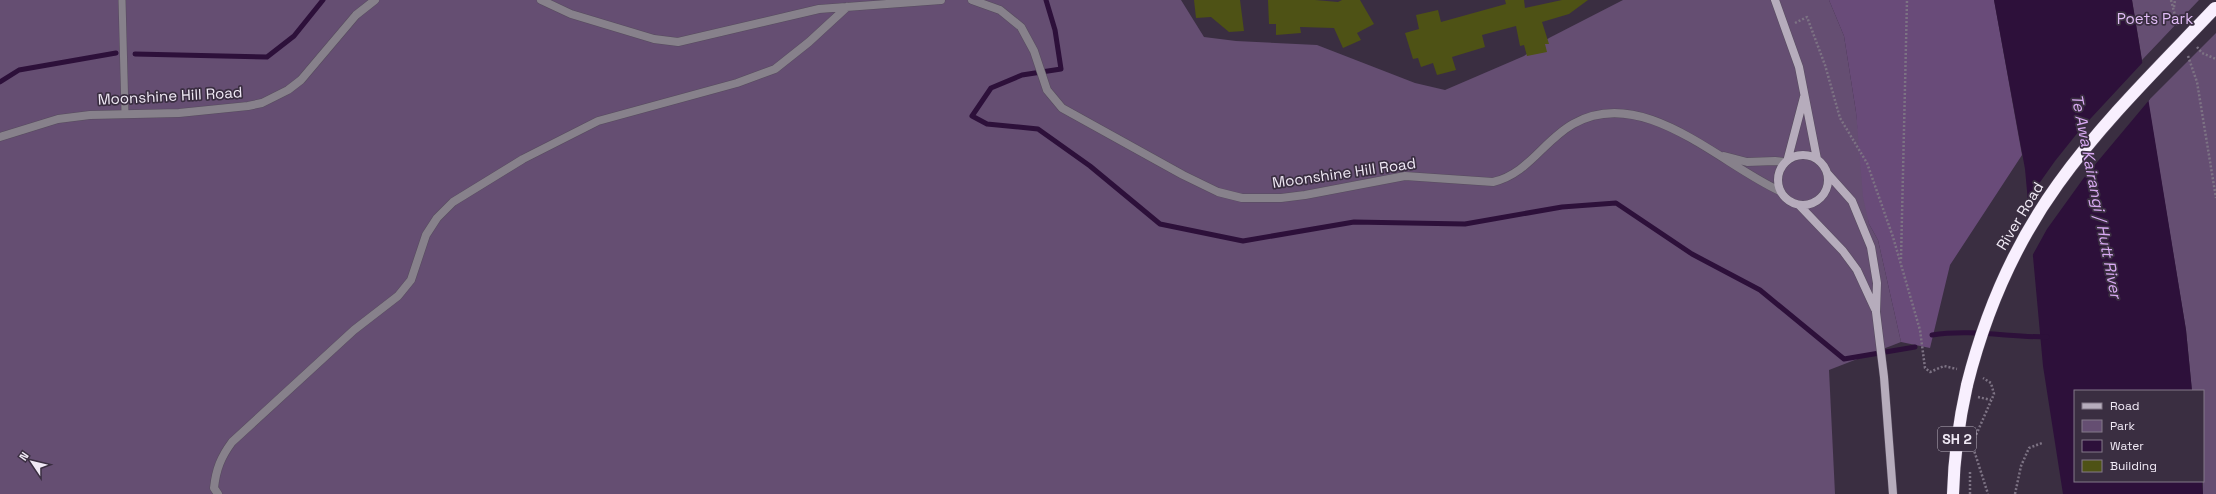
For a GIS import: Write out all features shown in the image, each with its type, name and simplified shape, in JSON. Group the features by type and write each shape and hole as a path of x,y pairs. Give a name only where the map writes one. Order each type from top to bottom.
{"highway":[{"name":"River Road","path":"1953,494 1954,458 1959,419 1975,353 1997,291 2024,237 2058,184 2103,128 2215,7"}],"street":[{"name":"Moonshine Hill Road","path":"0,137 58,119 125,113 178,113 248,106 276,98 301,80 356,15 375,0"},
{"path":"541,0 559,10 577,16 654,39 678,42 820,9 941,0"},
{"name":"Moonshine Hill Road","path":"972,0 1000,10 1015,21 1030,42 1044,85 1056,103 1070,114 1183,175 1218,192 1242,198 1305,195 1405,176 1482,182 1499,180 1515,174 1554,138 1574,123 1597,114 1612,112 1644,117 1721,155 1747,162 1786,160"},
{"path":"1775,0 1786,28 1798,67 1817,159 1827,173 1852,201 1866,230 1875,265 1877,283 1876,312 1884,377 1892,494"},
{"path":"218,494 214,488 216,471 222,456 232,442 354,330 398,296 410,280 426,235 436,218 453,202 523,159 598,121 737,83 775,69 809,42 847,7"},
{"path":"1804,96 1786,160 1777,176 1780,191 1792,203 1800,206 1843,251 1857,270 1876,312"},
{"name":"Moonshine Hill Road","path":"1721,155 1741,171 1780,191"},
{"path":"1786,160 1803,155 1817,159"},
{"path":"1800,206 1816,202 1822,196 1826,189 1827,173"}],"lane":[{"path":"122,0 125,113"}],"path":[{"path":"1901,262 1907,0"},
{"path":"2171,0 2173,12 2180,33"},
{"path":"2173,12 2175,0"},
{"path":"1786,28 1807,17 1825,65 1840,118 1867,163 1901,262 1920,330 1925,368 1930,372 1949,366 1964,371"},
{"path":"2187,54 2197,82 2216,198"},
{"path":"1968,446 1972,444 1994,394 1993,385 1988,380 1979,376"},
{"path":"1977,396 1991,400"},
{"path":"2015,494 2021,466 2029,448 2042,443"},
{"path":"1972,444 1988,494"}],"green space":[{"path":"0,0 1181,0 1204,37 1236,41 1317,45 1415,83 1445,90 1524,56 1549,38 1623,0 1829,0 1844,36 1856,112 1869,224 1878,240 1901,342 1829,370 1835,494 0,494"},
{"name":"Poets Park","path":"2132,0 2199,0 2142,60"},
{"path":"2216,33 2216,494 2203,494 2204,390 2192,390 2186,330 2148,101"}],"shaded area":[{"path":"1829,0 1994,0 2022,155 1950,265 1930,348 1901,342 1878,240 1869,224 1863,197 1856,112 1844,36"}],"water":[{"name":"Te Awa Kairangi / Hutt River","path":"1994,0 2132,0 2186,330 2192,390 2074,390 2074,482 2202,482 2203,494 2063,494 2043,366 2025,169"}],"pier":[{"path":"2144,61 2150,99 2083,179 2047,229 2031,258 2026,202 2055,161 2079,131"}],"building":[{"path":"1194,0 1240,0 1244,31 1229,32 1211,17 1196,18"},
{"path":"1268,0 1315,0 1338,2 1342,0 1360,0 1374,24 1357,33 1361,40 1343,48 1334,28 1300,27 1301,33 1276,35 1276,24 1269,24"},
{"path":"1505,0 1524,0 1525,8 1562,0 1588,0 1569,14 1542,22 1549,44 1545,44 1547,52 1527,56 1524,45 1520,46 1516,26 1482,35 1485,47 1452,57 1456,70 1437,75 1433,63 1421,67 1418,58 1413,59 1405,33 1419,29 1416,15 1438,10 1441,22 1506,4"}],"waterway":[{"path":"135,54 267,57 294,36 323,0"},
{"path":"1046,0 1055,30 1061,69 1022,75 991,88 972,116 987,124 1038,129 1090,166 1160,224 1243,241 1354,222 1465,224 1562,207 1616,203 1692,254 1760,290 1844,359 1915,347"},
{"path":"0,82 19,70 116,53"},
{"path":"1932,335 1946,333 1975,333 2047,337"}]}
